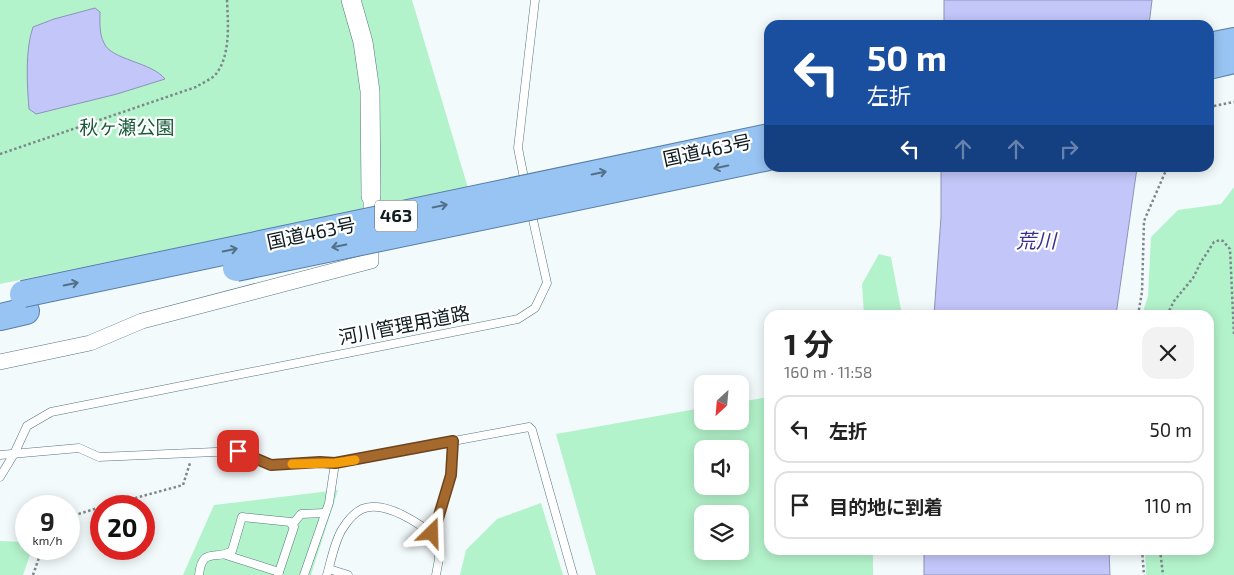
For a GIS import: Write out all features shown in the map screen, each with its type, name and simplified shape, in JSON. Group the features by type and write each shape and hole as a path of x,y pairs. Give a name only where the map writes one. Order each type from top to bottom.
{"highway":[{"path":"1214,45 1234,41"},
{"path":"1214,65 1234,60"},
{"name":"国道463号","path":"0,317 16,301 764,138"},
{"name":"国道463号","path":"16,301 764,158"}],"street":[{"path":"0,362 90,343 142,321 370,261 370,91 363,42 351,0"}],"lane":[{"name":"河川管理用道路","path":"0,477 14,454 27,426 51,412 518,319 536,308 547,283 518,148 535,0"},
{"path":"0,455 79,448 100,457 238,451 271,465 335,463 529,427 532,430 573,575"},
{"path":"432,533 451,475 453,441"},
{"path":"304,575 329,503 335,463"},
{"path":"348,575 328,572 342,529 353,515 364,508 382,507 410,518 438,539 439,559 436,575"},
{"path":"292,525 300,514 325,513"},
{"path":"199,575 201,563 206,557 215,554 226,555 279,573 294,527 291,522 242,517 232,551 226,555"}],"path":[{"path":"0,154 196,87 216,75 223,60 228,31 227,0"},
{"path":"1214,106 1234,102"},
{"path":"1139,310 1142,292 1144,221 1165,172"},
{"path":"1170,310 1174,300 1193,278 1209,248 1214,242 1223,241 1230,249 1234,335"},
{"path":"146,495 183,485 194,453"},
{"path":"1142,555 1144,575"},
{"path":"1161,555 1163,575"},
{"path":"33,575 38,560"}],"green space":[{"name":"秋ヶ瀬公園","path":"0,0 412,0 468,188 0,284"},
{"path":"1234,187 1234,575 1146,575 1145,555 1214,555 1214,310 1144,310 1148,296 1151,237 1178,210 1221,204"},
{"path":"879,254 891,257 901,310 864,310 862,284"},
{"path":"764,398 764,555 873,555 873,575 596,575 556,434 694,409 694,430 749,430 749,400"},
{"path":"338,490 311,575 183,575 214,505"},
{"path":"541,503 563,575 460,575 466,550 497,519"},
{"path":"0,541 15,542 15,560 28,560 23,575 0,575"}],"water":[{"path":"944,0 1152,0 1150,20 944,20"},
{"path":"95,8 100,12 101,36 108,49 159,73 165,79 117,94 36,114 29,109 27,78 30,36 33,27"},
{"name":"荒川","path":"941,172 1136,172 1117,310 934,310 941,217"},
{"path":"924,555 1109,555 1110,575 924,575"}],"slow traffic":[{"path":"292,464 335,463 355,460"}],"route":[{"path":"238,451 271,465 335,463 453,441 451,475 432,533"}]}
